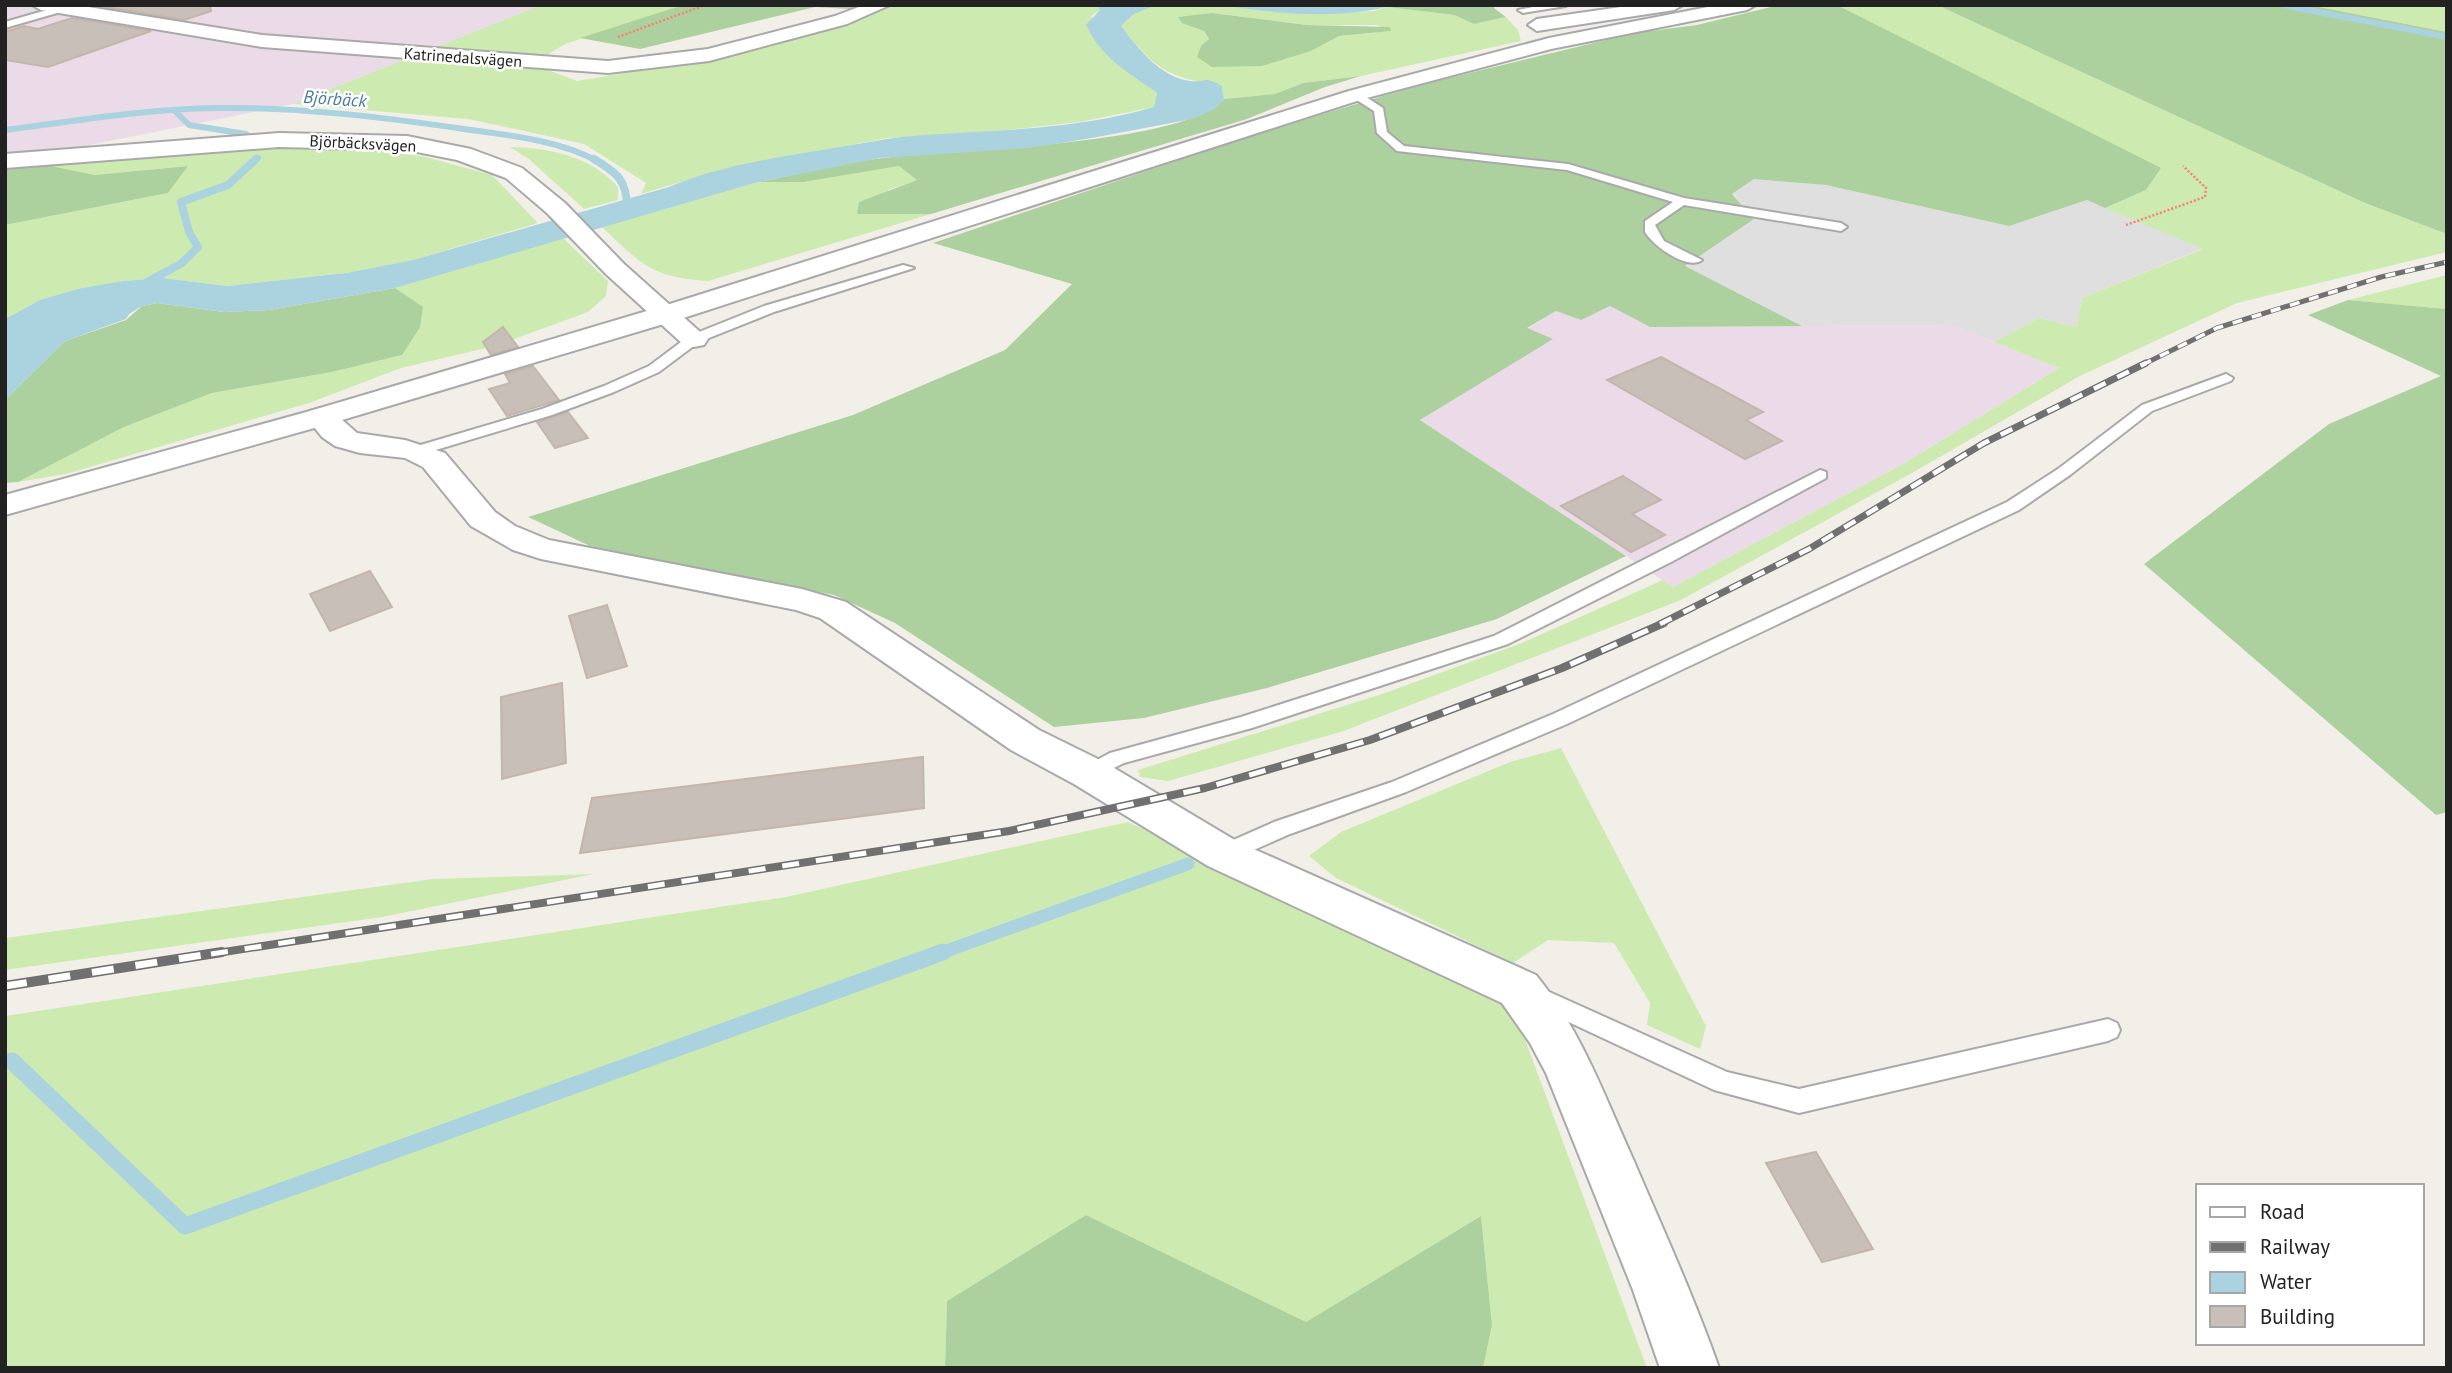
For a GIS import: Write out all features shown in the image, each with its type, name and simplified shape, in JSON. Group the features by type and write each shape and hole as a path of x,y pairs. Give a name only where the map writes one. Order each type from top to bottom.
{"street":[{"name":"Katrinedalsvägen","path":"41,5 262,41 577,65 638,66 709,55 816,27 881,5"},
{"path":"5,505 321,417 667,314 1543,35 1674,5"},
{"path":"1543,35 1747,5"},
{"path":"1519,8 1543,35"},
{"name":"Björbäcksvägen","path":"5,161 279,140 407,143 463,154 514,173 556,208 582,237 694,339"},
{"path":"321,417 331,432 347,441 413,452 434,460 483,518 507,536 541,549 802,600 833,610 1025,740 1089,774 1223,854 1519,989 1538,1010 1575,1084 1675,1323 1690,1368"}],"lane":[{"path":"1519,8 1562,6"},
{"path":"5,25 61,9"},
{"path":"1356,95 1379,110 1382,133 1401,149 1430,155 1568,167 1682,201 1841,227"},
{"path":"1682,201 1649,224 1650,233 1655,242 1696,260"},
{"path":"413,452 547,412 609,389 654,369 694,339 769,309 908,268"},
{"path":"1223,854 1282,828 1399,787 1560,719 2013,506 2064,472 2147,408 2226,378"},
{"path":"1089,774 1117,758 1245,723 1501,640 1665,558 1820,475"},
{"path":"1519,989 1723,1082 1799,1101 2108,1030"}],"path":[{"path":"577,65 618,37 705,5"},
{"path":"2126,225 2205,197 2206,188 2183,166"}],"shaded area":[{"path":"5,5 541,5 293,104 5,162"},
{"path":"1754,178 1826,185 2009,226 2087,200 2204,248 2082,298 2077,327 2039,318 1994,342 1952,325 1802,326 1685,266 1754,219 1732,193"},
{"path":"1610,306 1650,327 1952,325 2059,368 1903,464 1673,587 1420,420 1552,339 1527,329 1556,311 1581,320"}],"green space":[{"path":"541,5 683,5 565,44 532,64 577,81 746,52 841,22 877,5 1097,5 1100,10 1091,16 1139,80 1157,93 1154,107 1080,122 969,134 888,138 721,170 641,194 646,183 584,144 468,119 293,104"},
{"path":"683,5 877,5 867,10 815,7 640,49 580,38"},
{"path":"1157,5 1223,5 1321,13 1374,11 1387,7 1454,15 1474,24 1506,17 1518,30 1521,41 1361,76 1303,83 1275,94 1224,99 1222,86 1187,79 1153,62 1121,26 1134,14","holes":["1212,13 1307,25 1377,25 1390,31 1339,36 1311,51 1290,56 1209,39 1204,31"]},
{"path":"1496,5 1494,8 1506,17 1474,24 1454,15 1387,7"},
{"path":"1779,5 1837,5 2161,168 2146,190 2105,208 2087,200 2009,226 1826,185 1754,179 1732,194 1754,219 1685,266 1802,326 1650,327 1610,306 1581,320 1556,311 1527,328 1553,339 1420,420 1626,556 1497,619 1267,688 1144,718 1054,727 895,623 834,595 590,546 528,517 853,415 1005,350 1072,284 933,243 1256,134 1420,85 1635,33 1697,25"},
{"path":"1837,5 1937,5 2365,203 2447,234 2447,252 2237,303 2080,376 1912,473 1681,600 1341,732 1168,781 1140,777 1138,770 1382,694 1522,643 1663,580 1673,587 1903,464 2059,368 1994,342 2039,318 2077,327 2082,298 2203,249 2105,208 2146,190 2160,168"},
{"path":"1937,5 2309,5 2447,32 2447,234 2365,203"},
{"path":"2309,5 2447,5 2447,32"},
{"path":"1212,13 1307,25 1390,27 1391,31 1339,36 1311,51 1262,66 1212,67 1197,57 1201,46 1209,39 1204,31 1182,23 1178,17"},
{"path":"1361,76 1325,87 1247,119 931,214 857,214 859,202 917,180 899,166 804,182 758,182 883,158 1116,136 1164,127 1201,114 1224,99 1275,94 1303,83"},
{"path":"328,146 422,156 492,175 538,223 413,260 346,273 226,286 163,278 123,281 40,300 5,319 5,225 168,193 187,166 95,175 46,165 212,151"},
{"path":"510,147 540,149 583,161 607,176 618,187 618,200 584,209 530,160"},
{"path":"46,165 95,175 188,166 168,193 5,225 5,169"},
{"path":"899,166 918,180 888,190 907,213 931,214 708,281 673,276 649,267 602,227 758,182 804,182"},
{"path":"563,238 608,281 606,296 588,312 495,346 401,368 309,403 66,474 18,482 124,427 212,393 332,372 402,355 423,308 395,288"},
{"path":"2447,275 2447,309 2348,300"},
{"path":"395,288 423,307 420,327 402,355 332,372 212,393 124,427 18,482 5,483 5,400 65,341 126,320 142,306 157,303 224,312 269,310"},
{"path":"2348,300 2447,309 2447,812 2436,815 2144,564 2329,424 2441,376 2308,315"},
{"path":"1561,748 1706,1026 1700,1049 1647,1025 1650,1003 1614,943 1548,940 1513,963 1336,878 1309,856 1341,832 1510,762"},
{"path":"1128,822 1492,988 1513,1007 1647,1368 1483,1368 1492,1325 1481,1216 1306,1322 1086,1215 947,1301 945,1368 5,1368 5,1016 786,897"},
{"path":"594,874 382,917 5,970 5,938 433,879"},
{"path":"1086,1215 1306,1322 1481,1216 1492,1325 1483,1368 945,1368 947,1301"}],"water":[{"path":"1097,5 1157,5 1134,14 1121,26 1160,68 1190,81 1208,80 1216,83 1222,86 1224,99 1215,109 1192,119 1092,138 1029,148 880,158 758,182 395,288 269,310 224,312 157,303 142,306 126,319 65,341 5,400 5,319 40,300 78,289 123,281 163,278 227,286 346,273 413,260 669,187 707,173 747,164 899,137 1069,124 1154,107 1157,93 1108,56 1086,25 1100,10"},
{"path":"1223,5 1394,5 1352,13 1309,14"}],"building":[{"path":"94,5 210,5 211,11 184,20"},
{"path":"72,18 151,31 48,67 5,60 5,32 24,26 38,29"},
{"path":"503,327 518,347 491,355 483,342"},
{"path":"1661,357 1763,412 1746,420 1782,441 1745,459 1607,380"},
{"path":"533,366 559,400 507,416 489,389 510,383 505,374"},
{"path":"568,412 588,438 555,448 537,422"},
{"path":"1623,476 1661,500 1632,514 1665,535 1631,552 1561,506"},
{"path":"370,571 392,607 330,631 310,594"},
{"path":"607,605 627,666 587,678 569,616"},
{"path":"562,683 566,763 502,779 501,697"},
{"path":"923,757 924,808 580,853 592,798"},
{"path":"1816,1152 1873,1249 1822,1262 1766,1163"}],"waterway":[{"path":"2283,5 2447,37"},
{"name":"Björbäck","path":"174,110 278,109 371,117 515,136 567,148 597,161"},
{"name":"Björbäck","path":"5,130 174,110"},
{"path":"174,110 189,125 246,134"},
{"path":"255,161 258,158"},
{"path":"140,286 182,263 198,247 189,232 181,202 228,185 256,159"},
{"name":"Björbäck","path":"597,161 623,184 627,208"},
{"path":"938,954 1188,864"},
{"path":"12,1061 185,1226 943,952"}],"railway":[{"path":"2142,365 2217,328 2381,277 2447,262"},
{"path":"1660,624 1809,549 1984,443 2146,363"},
{"path":"211,954 1009,831 1205,788 1370,740 1562,668 1664,623"},
{"path":"5,986 222,952"}]}
